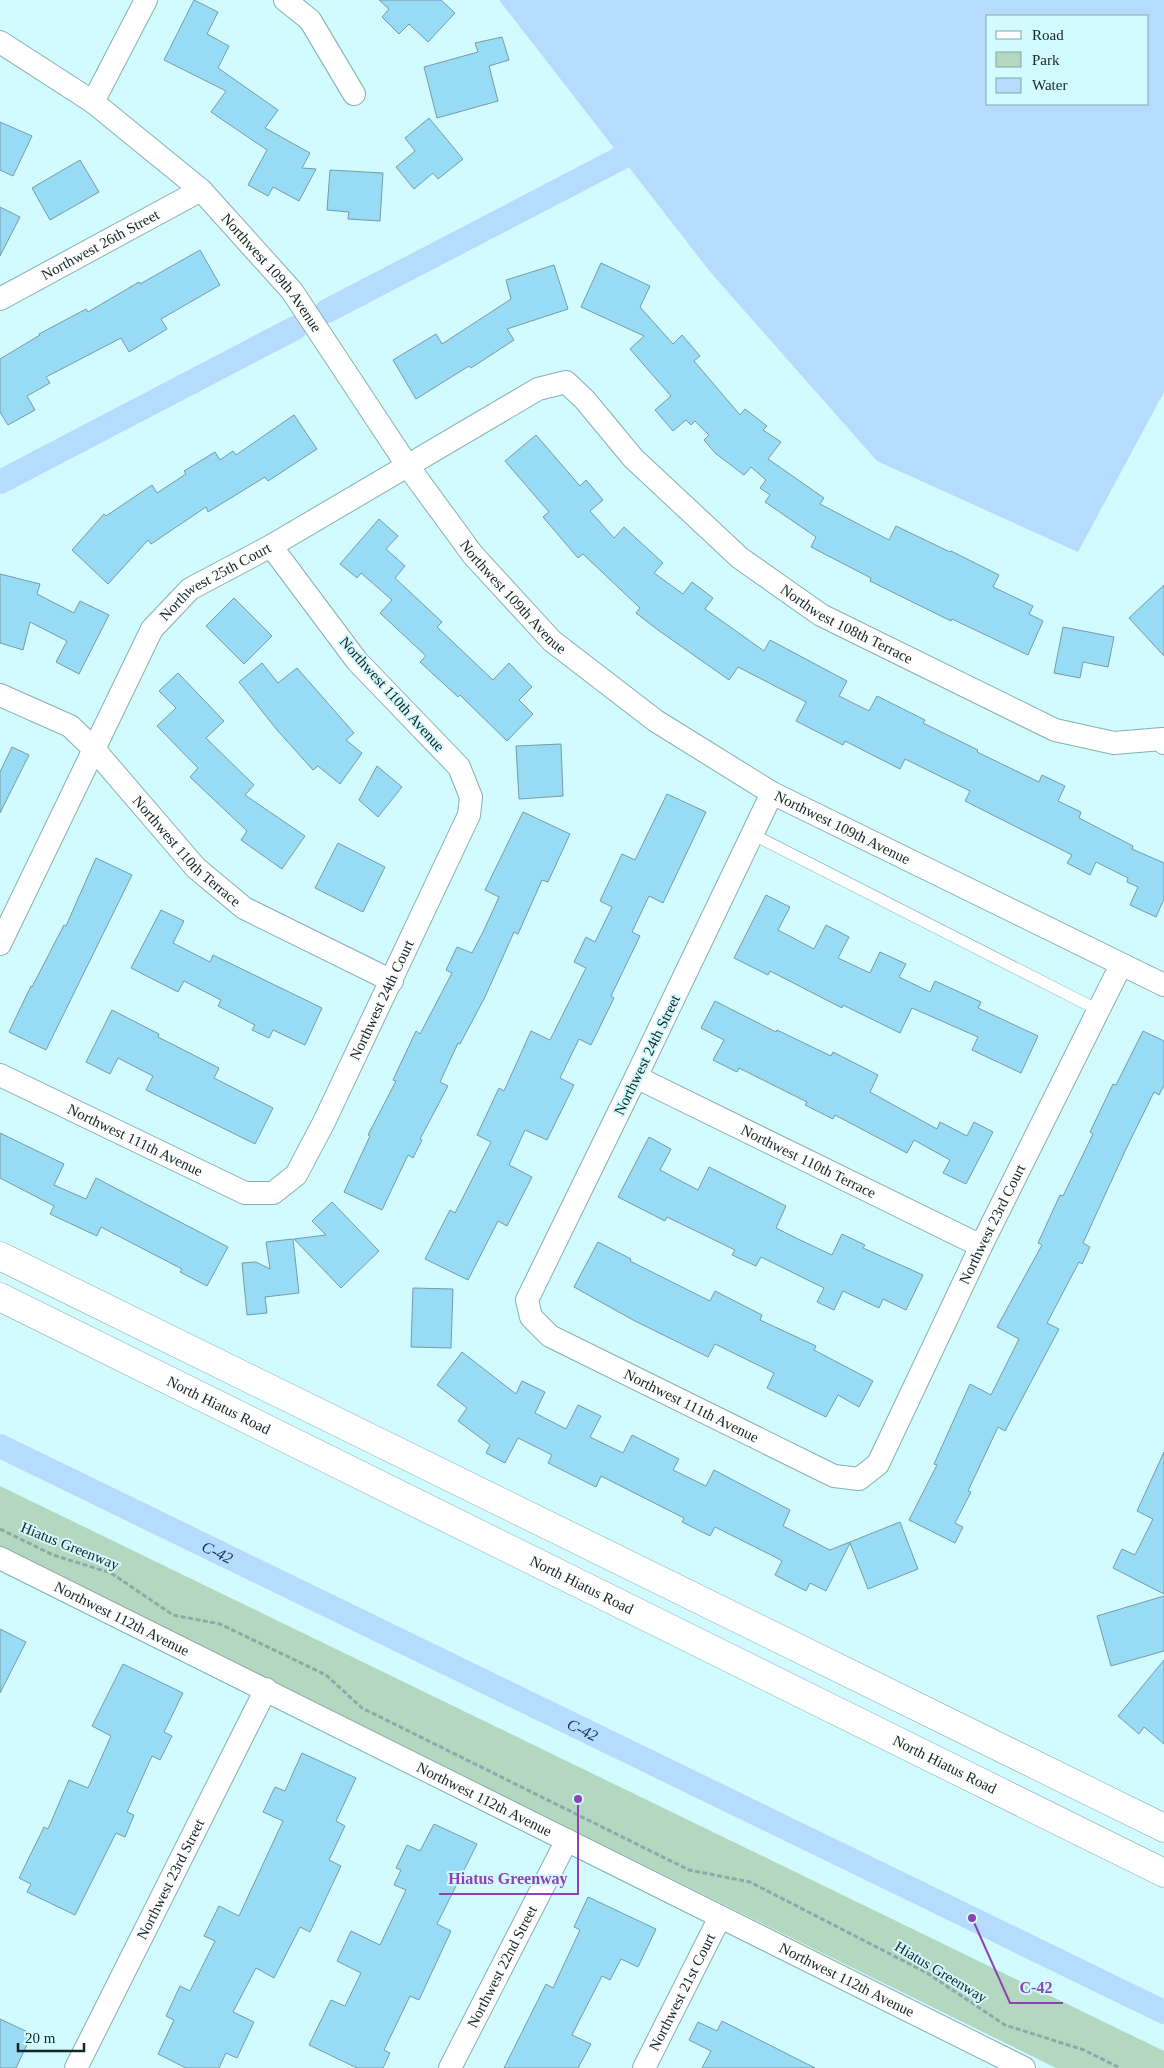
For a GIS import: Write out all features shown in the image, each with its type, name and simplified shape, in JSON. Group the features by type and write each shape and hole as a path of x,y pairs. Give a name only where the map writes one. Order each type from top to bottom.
{"main road":[{"path":"0,1256 1164,1828"},
{"name":"North Hiatus Road","path":"0,1297 1164,1873"},
{"path":"989,1787 1006,1752"}],"street":[{"path":"93,102 146,0"},
{"path":"286,0 310,20 354,94"},
{"name":"Northwest 109th Avenue","path":"0,42 93,102 201,190 292,291 407,465 473,555 552,641 656,722 772,793 1164,986"},
{"name":"Northwest 26th Street","path":"0,299 201,190"},
{"name":"Northwest 25th Court","path":"0,944 152,629 190,589 271,546 538,390 566,382 585,400"},
{"name":"Northwest 108th Terrace","path":"585,400 633,458 740,558 821,614 1055,730 1114,743 1163,740"},
{"name":"Northwest 110th Avenue","path":"271,546 357,661 459,767 471,797"},
{"name":"Northwest 110th Terrace","path":"0,695 70,726 94,748 196,868 244,908 392,980"},
{"name":"Northwest 24th Street","path":"531,1317 527,1300 636,1078 772,793"},
{"name":"Northwest 24th Court","path":"273,1193 296,1175 324,1122 468,815 471,797"},
{"name":"Northwest 23rd Court","path":"859,1479 878,1464 981,1246 1121,965"},
{"name":"Northwest 111th Avenue","path":"0,1075 245,1193 273,1193"},
{"name":"Northwest 110th Terrace","path":"636,1078 981,1246"},
{"name":"Northwest 111th Avenue","path":"531,1317 550,1336 834,1476 859,1479"},
{"name":"Northwest 112th Avenue","path":"0,1558 1024,2068"},
{"name":"Northwest 23rd Street","path":"76,2068 266,1690"},
{"name":"Northwest 22nd Street","path":"450,2068 567,1840"},
{"name":"Northwest 21st Court","path":"644,2068 720,1917"}],"lane":[{"path":"752,834 1098,1010"}],"path":[{"name":"Hiatus Greenway","path":"0,1529 53,1555 111,1572 172,1615 220,1624 326,1675 362,1708 689,1870 750,1882 927,1973 1005,2025 1084,2050 1120,2068"}],"green space":[{"path":"0,1486 1164,2051 1164,2068 1056,2068 0,1548"}],"water":[{"path":"499,0 1164,0 1164,392 1078,552 877,461 711,273"}],"building":[{"path":"194,0 218,12 207,34 229,46 218,68 278,110 265,128 310,153 302,168 316,169 299,201 273,187 268,196 248,185 267,150 211,112 226,91 164,60"},
{"path":"379,0 441,0 455,13 428,42 409,24 399,34 382,17 389,9"},
{"path":"502,37 509,60 489,66 498,101 437,118 424,67 478,52 475,43"},
{"path":"429,118 463,159 438,179 433,173 414,189 396,167 415,151 405,138"},
{"path":"0,122 32,136 13,176 0,170"},
{"path":"80,160 99,192 50,220 32,188"},
{"path":"330,170 383,173 380,221 348,219 349,212 327,210"},
{"path":"0,207 20,217 0,256"},
{"path":"200,250 220,285 161,319 167,329 129,352 121,338 46,377 50,383 27,396 35,410 8,425 0,412 0,359 39,334 86,309 88,312 139,282 140,284"},
{"path":"601,263 650,286 640,307 673,344 682,335 700,356 694,361 740,415 745,409 767,426 763,430 781,442 768,459 824,498 820,504 889,540 896,526 951,551 999,575 993,587 1033,606 1029,614 1043,621 1028,655 952,619 951,621 870,581 871,578 811,547 816,537 765,502 770,495 760,488 766,480 751,467 744,475 715,453 704,440 709,435 695,421 691,425 686,420 673,431 655,410 671,396 630,349 644,336 581,307"},
{"path":"554,265 568,309 507,329 514,340 471,368 469,366 416,399 393,360 436,334 442,344 511,299 506,280"},
{"path":"294,415 317,449 268,481 265,477 208,512 206,507 151,544 148,540 108,584 72,550 104,514 106,516 152,485 157,493 186,474 184,471 215,452 220,460 233,451 236,455"},
{"path":"536,435 580,486 586,480 603,500 590,511 614,538 624,527 663,563 654,573 683,594 692,582 713,598 705,609 764,651 770,640 847,681 839,696 869,711 877,696 925,720 923,723 978,750 977,752 1039,782 1042,775 1065,786 1058,801 1081,812 1079,818 1133,846 1132,849 1164,863 1164,899 1156,917 1130,905 1138,887 1127,882 1128,878 1096,862 1090,875 1067,863 1072,855 965,801 970,791 905,759 900,769 845,741 843,745 796,721 806,702 738,667 729,680 636,613 640,608 583,554 578,558 543,517 549,512 505,461"},
{"path":"379,519 398,536 386,549 405,566 395,578 442,622 437,627 493,680 509,663 532,687 519,700 533,714 507,741 460,695 458,697 420,662 426,656 380,613 392,600 361,573 357,578 340,564"},
{"path":"0,574 40,584 37,594 74,613 80,601 109,615 79,674 56,662 67,641 30,622 23,650 0,643"},
{"path":"1164,585 1164,656 1129,618"},
{"path":"234,598 272,636 244,664 206,626"},
{"path":"1063,627 1114,637 1108,667 1083,662 1080,678 1054,673"},
{"path":"262,663 278,683 297,668 354,733 346,740 362,753 340,784 318,766 313,770 277,730 239,682"},
{"path":"178,673 224,721 206,738 254,785 245,795 305,836 282,869 241,840 247,831 190,777 198,768 157,726 176,708 159,691"},
{"path":"561,744 563,796 519,799 516,746"},
{"path":"12,747 29,755 0,813 0,772"},
{"path":"377,766 402,787 378,817 359,800"},
{"path":"667,794 706,812 663,903 649,896 632,932 640,936 611,996 614,998 591,1045 579,1039 560,1078 574,1085 547,1140 525,1130 509,1165 532,1177 507,1226 498,1221 468,1280 425,1259 450,1210 455,1213 491,1142 477,1135 499,1088 504,1091 531,1031 550,1040 586,968 574,962 586,937 595,942 612,907 600,901 622,854 635,860"},
{"path":"523,812 570,834 548,882 542,880 518,934 514,932 485,997 460,1044 458,1043 440,1082 448,1086 420,1139 422,1140 413,1158 408,1155 382,1210 344,1192 370,1136 368,1135 396,1081 393,1080 416,1031 420,1034 452,973 446,970 457,947 472,953 484,930 499,897 485,890"},
{"path":"338,843 385,867 363,912 315,888"},
{"path":"96,858 132,875 46,1050 9,1032 31,986 64,925 66,926"},
{"path":"766,895 790,907 778,930 814,949 826,925 849,937 838,958 870,973 880,952 906,964 899,977 930,992 935,981 981,1002 978,1008 1038,1036 1021,1073 972,1050 978,1037 912,1008 900,1033 843,1005 842,1008 770,971 768,975 734,958"},
{"path":"161,910 184,921 173,943 210,962 213,955 322,1008 305,1045 273,1030 269,1038 252,1030 255,1025 218,1006 221,1000 184,981 178,992 131,968"},
{"path":"715,1001 776,1032 777,1030 831,1056 833,1052 878,1075 870,1092 937,1129 940,1122 967,1136 974,1122 993,1132 966,1184 943,1173 950,1160 914,1140 907,1153 835,1115 833,1119 805,1105 807,1102 739,1068 737,1072 713,1060 724,1040 701,1028"},
{"path":"112,1010 159,1034 158,1037 219,1068 214,1078 273,1108 255,1144 146,1090 153,1076 118,1058 110,1074 86,1062"},
{"path":"1143,1031 1164,1041 1164,1085 1159,1095 1154,1092 1083,1243 1090,1247 1082,1264 1079,1262 1047,1323 1059,1329 1005,1431 998,1427 968,1491 971,1492 955,1523 963,1527 955,1543 909,1520 937,1465 934,1464 970,1384 991,1395 1019,1339 997,1327 1042,1245 1038,1243 1060,1195 1063,1196 1093,1134 1090,1132 1113,1084 1116,1085"},
{"path":"0,1133 64,1164 54,1185 86,1199 96,1178 228,1247 207,1286 180,1272 182,1269 101,1227 97,1236 50,1214 54,1206 0,1178"},
{"path":"649,1137 671,1149 660,1170 698,1190 709,1167 786,1206 776,1228 832,1255 842,1234 865,1245 863,1248 923,1275 906,1310 883,1299 879,1308 843,1291 834,1310 817,1302 824,1288 761,1257 756,1266 732,1255 735,1250 667,1217 665,1221 618,1197"},
{"path":"332,1202 379,1251 341,1288 294,1239 326,1235 312,1221"},
{"path":"293,1239 299,1293 265,1297 267,1313 247,1315 242,1263 256,1262 270,1269 266,1242"},
{"path":"598,1242 631,1259 630,1261 710,1301 715,1291 762,1315 760,1320 816,1346 814,1350 873,1381 859,1407 838,1395 826,1417 767,1388 774,1373 715,1344 708,1357 633,1320 574,1287"},
{"path":"413,1288 453,1289 451,1348 411,1347"},
{"path":"462,1352 516,1394 522,1381 545,1392 535,1413 566,1429 578,1405 601,1416 590,1437 623,1453 632,1435 679,1459 673,1470 706,1486 714,1470 790,1510 783,1526 830,1550 900,1522 918,1569 868,1589 850,1543 826,1591 810,1583 806,1591 775,1575 782,1561 775,1557 715,1527 710,1536 682,1522 684,1518 601,1476 596,1487 548,1463 552,1455 518,1438 505,1463 486,1453 490,1445 458,1421 467,1408 437,1385"},
{"path":"1164,1452 1164,1594 1113,1568 1122,1549 1135,1555 1153,1519 1137,1511"},
{"path":"1164,1596 1164,1651 1111,1666 1097,1616"},
{"path":"0,1629 26,1642 0,1693"},
{"path":"1164,1660 1164,1744 1144,1727 1139,1734 1118,1716"},
{"path":"123,1664 183,1693 164,1732 172,1736 160,1760 152,1756 127,1812 134,1815 125,1837 116,1833 75,1915 27,1892 31,1884 19,1878 44,1827 48,1829 69,1780 88,1788 111,1736 92,1726"},
{"path":"302,1753 356,1778 336,1821 345,1826 329,1860 341,1866 310,1932 300,1927 274,1978 256,1968 233,2012 254,2022 237,2058 226,2053 219,2068 186,2068 158,2054 174,2020 166,2016 180,1986 190,1991 215,1941 204,1936 219,1906 239,1916 283,1821 263,1812 275,1787 285,1791"},
{"path":"434,1824 477,1844 437,1924 451,1931 419,2000 410,1996 384,2050 390,2053 383,2068 357,2068 309,2045 331,2000 345,2006 361,1973 337,1961 351,1931 380,1945 406,1890 394,1885 401,1870 396,1868 407,1845 420,1851"},
{"path":"588,1897 656,1929 638,1967 621,1959 610,1980 602,1976 572,2035 591,2044 578,2068 504,2068 546,1984 553,1988 580,1930 574,1927"},
{"path":"0,2019 32,2034 16,2068 0,2068"},
{"path":"722,2021 815,2068 702,2068 711,2051 689,2040 698,2022 717,2031"}],"waterway":[{"path":"327,311 621,158"},
{"path":"0,482 295,328"},
{"name":"C-42","path":"0,1446 1164,2012"}],"place":[{"name":"Hiatus Greenway","path":"578,1799"},
{"name":"C-42","path":"972,1918"}]}
